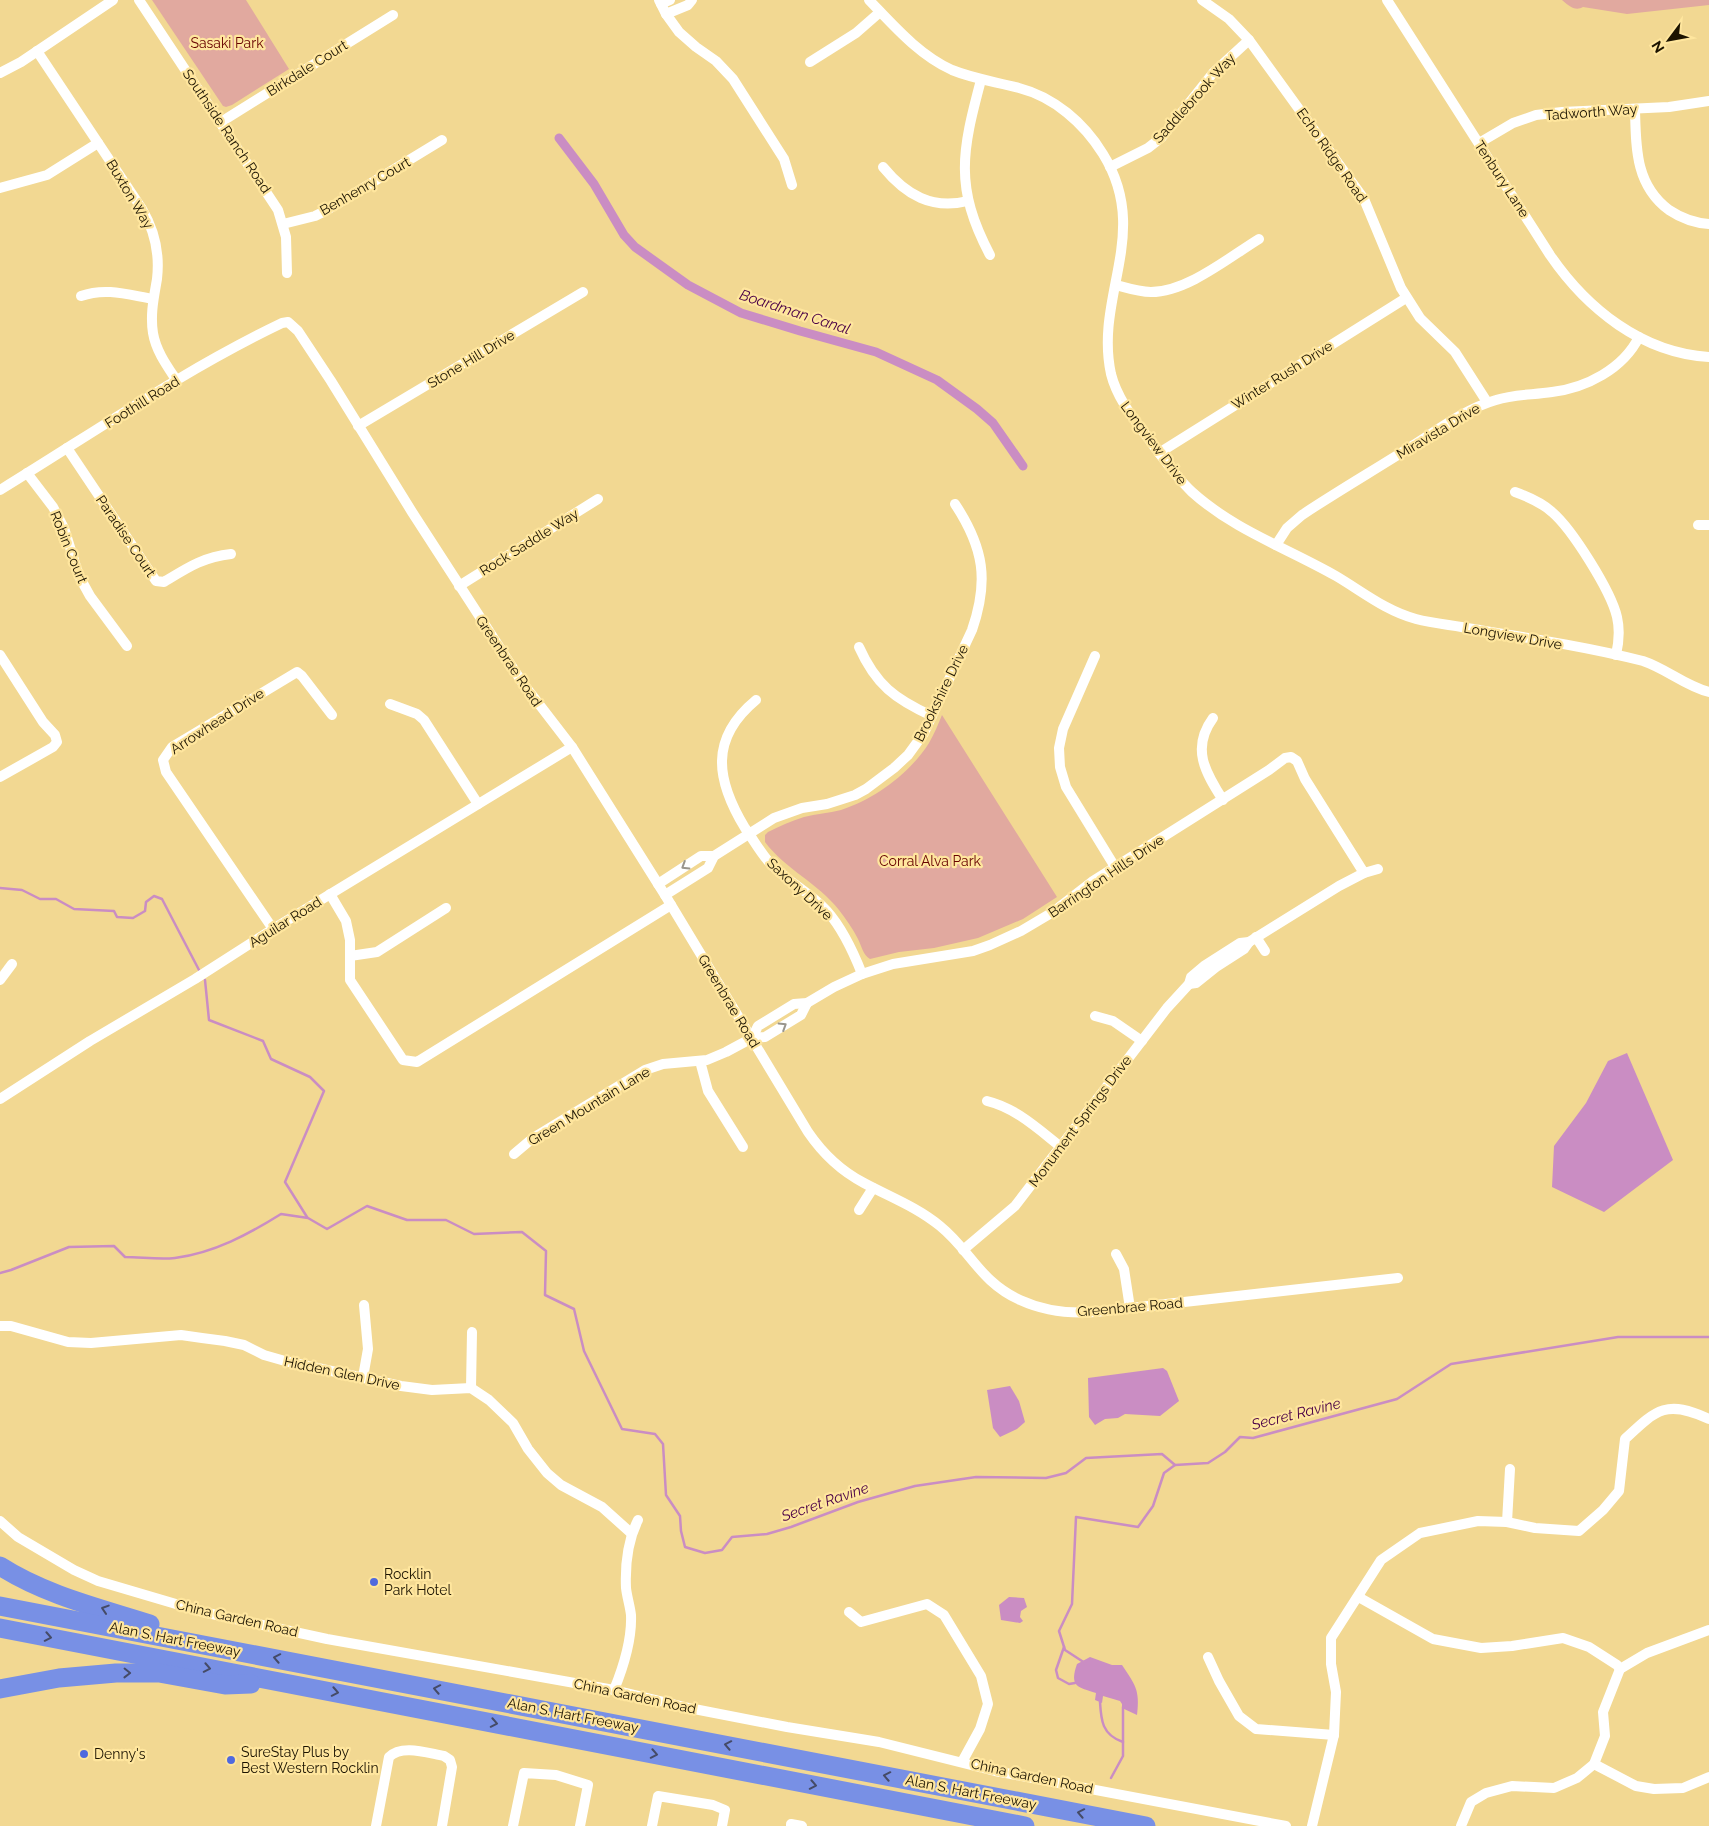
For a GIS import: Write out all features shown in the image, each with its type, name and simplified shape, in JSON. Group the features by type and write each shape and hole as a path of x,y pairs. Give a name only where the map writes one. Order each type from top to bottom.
{"highway":[{"path":"0,1566 36,1585 66,1597 149,1624 252,1653"},
{"name":"Alan S. Hart Freeway","path":"0,1606 1146,1826"},
{"name":"Alan S. Hart Freeway","path":"0,1628 1026,1826"},
{"path":"0,1689 59,1678 116,1673 159,1673 224,1684 287,1683"}],"street":[{"path":"0,73 37,51 113,0"},
{"name":"Southside Ranch Road","path":"139,0 271,197 278,210 286,237 287,273"},
{"path":"666,14 692,0"},
{"name":"Longview Drive","path":"869,0 914,45 931,58 954,71 981,80 1025,90 1057,105 1082,127 1098,147 1110,167 1119,192 1124,222 1122,253 1107,336 1112,377 1123,403 1158,453 1203,502 1228,519 1335,576 1386,608 1434,624 1471,628 1616,655 1652,664 1693,687 1709,692"},
{"name":"Echo Ridge Road","path":"1202,0 1228,19 1249,40 1364,199 1406,298 1420,318 1455,352 1487,402"},
{"name":"Tenbury Lane","path":"1387,0 1562,272 1586,299 1600,311 1640,337 1677,353 1709,357"},
{"path":"663,1 666,14 672,24 688,41 716,61 733,79 784,159 792,184"},
{"path":"810,62 856,33 880,12"},
{"name":"Birkdale Court","path":"221,122 393,15"},
{"name":"Saddlebrook Way","path":"1110,167 1148,148 1162,138 1214,73 1249,40"},
{"name":"Buxton Way","path":"37,51 142,209 153,230 158,252 152,322 155,342 177,381"},
{"path":"981,80 969,127 964,157 964,173 968,201 977,228 990,255"},
{"name":"Tadworth Way","path":"1478,143 1513,123 1536,115 1681,106 1709,101"},
{"path":"1635,109 1636,149 1645,184 1658,201 1674,213 1694,222 1709,224"},
{"name":"Benhenry Court","path":"283,224 308,218 327,210 442,140"},
{"path":"0,188 47,175 66,165 98,143"},
{"path":"883,167 899,184 917,197 942,204 968,201"},
{"path":"1116,285 1151,292 1182,286 1259,239"},
{"path":"81,296 99,291 110,291 153,299"},
{"name":"Stone Hill Drive","path":"358,426 583,292"},
{"name":"Winter Rush Drive","path":"1158,453 1406,298"},
{"name":"Greenbrae Road","path":"288,322 298,331 459,586 530,693 572,747 665,895 818,1147 830,1160 873,1188 911,1206 933,1220 951,1236 992,1283 1010,1295 1031,1305 1052,1310 1071,1313 1130,1308 1398,1278"},
{"name":"Foothill Road","path":"0,490 240,344 282,323 288,322"},
{"name":"Miravista Drive","path":"1276,545 1287,528 1307,512 1456,418 1487,402 1509,396 1565,390 1586,383 1605,373 1622,360 1629,354 1640,337"},
{"name":"Paradise Court","path":"67,448 156,581 164,582 200,560 231,554"},
{"name":"Robin Court","path":"27,473 53,507 64,528 79,576 90,596 128,646"},
{"path":"1515,492 1538,501 1559,518 1603,584 1617,616 1619,636 1616,655"},
{"name":"Rock Saddle Way","path":"459,586 598,499"},
{"name":"Brookshire Drive","path":"665,895 708,868 714,856 787,812 842,800 866,789 908,755 924,733 972,630 982,590 982,566 977,547 969,527 955,504"},
{"path":"1698,526 1709,525"},
{"path":"859,646 872,673 888,691 902,701 932,716"},
{"path":"1095,656 1063,729 1059,748 1059,762 1066,787 1116,866"},
{"path":"0,777 54,747 57,742 55,735 43,722 1,658"},
{"name":"Arrowhead Drive","path":"273,929 166,772 163,760 172,747 297,672 332,715"},
{"name":"Saxony Drive","path":"756,700 735,721 729,732 722,757 725,789 735,811 769,863 828,912 848,941 862,974"},
{"path":"390,704 413,712 424,720 478,804"},
{"path":"1213,718 1204,732 1202,756 1209,777 1223,800"},
{"name":"Aguilar Road","path":"0,1099 90,1040 195,979 273,929 572,747"},
{"name":"Barrington Hills Drive","path":"752,1038 765,1038 801,1015 807,1003 834,987 862,974 893,964 965,952 997,942 1039,921 1094,880 1223,800 1285,758 1292,757 1297,761 1305,779 1364,873"},
{"name":"Brookshire Drive","path":"658,884 701,856 714,856"},
{"name":"Monument Springs Drive","path":"963,1250 1015,1206 1173,1000 1189,984 1191,977 1240,942 1252,939 1339,886 1364,873 1378,869"},
{"path":"330,894 346,921 350,940 350,980 403,1060 417,1062 671,905"},
{"path":"350,956 377,952 446,908"},
{"path":"1252,939 1265,951"},
{"path":"0,980 12,964"},
{"path":"1095,1016 1113,1021 1142,1041"},
{"name":"Green Mountain Lane","path":"514,1154 533,1138 645,1070 670,1063 700,1061 726,1052 752,1038"},
{"path":"700,1061 708,1091 743,1147"},
{"path":"987,1101 997,1103 1013,1111 1061,1146"},
{"path":"859,1210 873,1188"},
{"path":"1116,1254 1124,1269 1130,1308"},
{"path":"363,1377 368,1349 364,1305"},
{"name":"Hidden Glen Drive","path":"0,1326 11,1326 68,1342 98,1342 181,1335 225,1340 285,1361 416,1389 471,1388"},
{"path":"472,1332 471,1388 489,1400 513,1423 532,1455 547,1473 561,1485 602,1508 632,1533"},
{"path":"1312,1826 1334,1735 1336,1692 1331,1638 1381,1560 1420,1533 1478,1521 1507,1522 1535,1528 1579,1531 1603,1510 1619,1491 1624,1439 1650,1416 1671,1408 1695,1412 1709,1419"},
{"path":"1507,1522 1510,1469"},
{"path":"614,1690 620,1677 629,1637 631,1614 626,1589 627,1563 632,1533 638,1520"},
{"name":"China Garden Road","path":"0,1522 18,1537 74,1570 98,1581 203,1612 327,1639 614,1690 748,1719 879,1742 996,1770 1286,1826"},
{"path":"1358,1596 1433,1639 1481,1648 1512,1646 1563,1638 1589,1646 1620,1669"},
{"path":"849,1612 861,1622 927,1604 944,1615 981,1676 988,1704 980,1729 962,1762"},
{"path":"1461,1826 1471,1802 1486,1793 1512,1786 1554,1788 1577,1778 1594,1764 1605,1736 1603,1712 1620,1669 1647,1653 1709,1630"},
{"path":"1208,1657 1239,1716 1256,1729 1334,1735"},
{"path":"376,1826 389,1757 394,1752 401,1750 444,1756 450,1760 452,1767 442,1826"},
{"path":"1594,1764 1636,1786 1654,1789 1683,1788 1709,1776"},
{"path":"513,1826 524,1773 556,1775 588,1785 580,1826"},
{"path":"652,1826 658,1796 713,1805 725,1810 722,1826"},
{"path":"791,1826 791,1824 802,1826"}],"green space":[{"name":"Sasaki Park","path":"152,0 246,0 289,69 232,105 223,106"},
{"path":"1562,0 1709,0 1709,5 1627,14 1583,7 1577,9 1569,6"},
{"name":"Corral Alva Park","path":"942,715 1057,897 1023,919 978,938 870,959 864,953 847,920 831,900 773,852 765,842 765,835 772,830 799,819 841,810 854,805 891,784 921,754 931,740"}],"shaded area":[{"path":"1627,1053 1673,1160 1604,1212 1552,1187 1554,1146 1586,1103 1608,1061"},
{"path":"1163,1368 1167,1371 1179,1401 1160,1416 1125,1414 1118,1418 1105,1419 1095,1425 1089,1417 1088,1378"},
{"path":"1010,1386 1019,1401 1025,1422 1017,1429 1000,1437 993,1428 987,1390"},
{"path":"1009,1597 1024,1598 1027,1607 1021,1611 1020,1617 1023,1621 1020,1623 1001,1620 999,1605"},
{"path":"1090,1657 1112,1665 1122,1665 1136,1688 1138,1699 1137,1715 1122,1708 1120,1701 1103,1696 1102,1703 1095,1700 1096,1693 1077,1685 1074,1677 1077,1664"}],"waterway":[{"name":"Boardman Canal","path":"559,138 594,184 624,235 635,247 688,285 741,313 876,352 937,380 993,423 1023,466"},
{"path":"0,888 22,890 40,899 56,899 74,909 114,911 117,917 133,918 145,911 146,902 154,896 162,899 199,970"},
{"path":"205,980 209,1020 263,1041 271,1059 310,1077 324,1091 285,1182 307,1217"},
{"name":"Secret Ravine","path":"0,1273 69,1247 114,1246 125,1257 175,1258 204,1252 231,1242 281,1214 308,1218 327,1229 367,1206 407,1220 446,1220 474,1234 522,1232 546,1251 545,1295 574,1309 584,1351 622,1429 655,1434 663,1444 666,1495 680,1516 685,1547 705,1553 722,1550 732,1537 767,1534 858,1502 915,1486 976,1477 1046,1478 1066,1473 1086,1458 1162,1454 1175,1465 1208,1463 1225,1452 1240,1437 1253,1438 1397,1399 1451,1364 1618,1337 1709,1337"},
{"path":"1085,1663 1065,1650 1059,1631 1072,1604 1076,1517 1138,1527 1153,1506 1164,1473 1175,1465"},
{"path":"1064,1647 1056,1670 1058,1678 1069,1684 1075,1683"},
{"path":"1100,1702 1104,1726 1111,1735 1123,1742"},
{"path":"1111,1778 1123,1756 1123,1707"}],"place":[{"name":"Rocklin Park Hotel","path":"374,1582"},
{"name":"Denny's","path":"84,1754"},
{"name":"SureStay Plus by Best Western Rocklin","path":"231,1760"}]}
